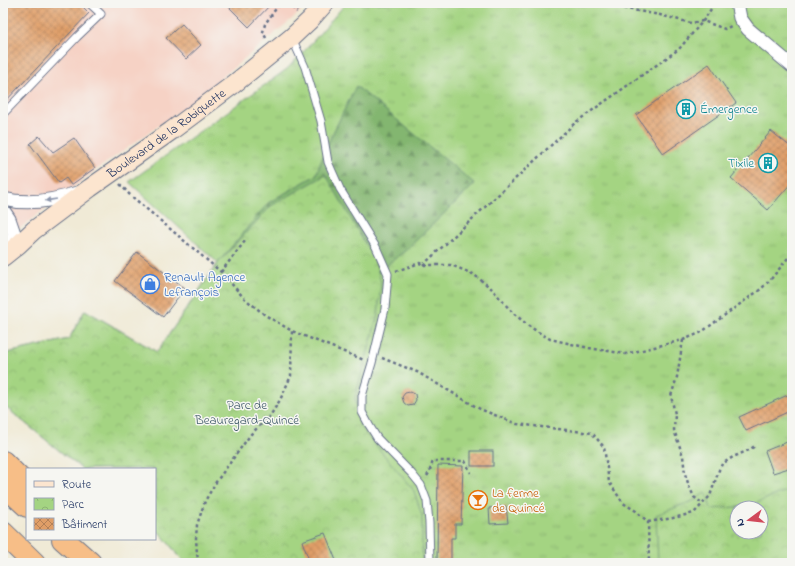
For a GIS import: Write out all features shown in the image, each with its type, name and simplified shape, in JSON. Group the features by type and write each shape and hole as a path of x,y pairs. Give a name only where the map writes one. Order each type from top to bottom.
{"highway":[{"path":"3,462 26,485"},
{"path":"3,484 26,505"},
{"path":"3,533 34,563"},
{"path":"64,540 90,563"},
{"path":"78,540 97,563"}],"main road":[{"name":"Boulevard de la Robiquette","path":"3,256 10,243 34,230 88,189 171,131 234,84 292,37 325,3"}],"street":[{"path":"740,10 748,29 792,66"},
{"path":"3,199 28,202 45,201 62,198 88,189"},
{"path":"3,210 8,219 10,243"}],"lane":[{"path":"3,114 100,14 90,3"},
{"path":"292,37 305,67 319,113 328,162 340,189 376,247 388,274 385,310 362,396 362,412 368,425 377,438 421,485 427,501 430,563"}],"path":[{"path":"268,42 263,32 265,24 280,3"},
{"path":"594,3 660,15 691,23 703,21 725,29 740,10"},
{"path":"423,265 576,122 679,49 703,21 715,3"},
{"path":"120,184 129,194 221,272 244,298 264,315 292,331 372,363"},
{"path":"221,272 245,241"},
{"path":"388,274 420,263 423,265 451,265 473,274 491,288 512,312 530,327 550,339 589,348 626,354 683,340 700,333 761,289 792,253"},
{"path":"199,563 196,538 197,525 204,501 251,434 270,416 280,400 291,376 292,331"},
{"path":"683,340 677,377 671,396 674,414 674,430 683,456 685,474 689,486 694,497 702,503"},
{"path":"374,354 417,372 480,409 517,424 592,433 604,447 609,482 622,503 636,511 648,522 649,563"},
{"path":"648,522 694,513 710,496 722,464 755,446"},
{"path":"421,485 429,473 433,460 465,461 471,474"}],"shaded area":[{"path":"3,3 308,3 299,13 191,103 96,170 3,241"}],"green space":[{"path":"346,3 789,3 792,7 792,563 185,563 156,530 156,468 81,468 3,405 3,354 69,339 85,310 157,352 218,263 129,182 287,69"},
{"path":"356,86 475,184 405,251 155,468 157,352 218,263 268,203 316,175 328,143"},
{"name":"Parc de Beauregard-Quincé","path":"326,175 375,261 381,282 378,315 355,398 360,426 414,491 422,516 422,563 185,563 156,530 156,468 81,468 3,405 3,354 69,339 85,310 157,352 218,263 271,206"},
{"path":"792,488 792,563 658,563 656,515 695,500 706,492 711,509 729,508 729,540 769,540 769,500 763,500"}],"building":[{"path":"3,3 79,3 89,13 3,104"},
{"path":"225,3 272,3 249,27"},
{"path":"182,24 201,45 186,59 166,38"},
{"name":"Émergence","path":"709,64 736,103 663,154 636,115"},
{"name":"Tixile","path":"771,131 792,148 792,182 768,210 731,178"},
{"path":"39,136 53,152 74,138 95,168 71,185 66,178 59,183 30,144"},
{"name":"Renault Agence Lefrançois","path":"137,252 185,288 163,317 115,281"},
{"path":"410,392 415,394 416,400 413,405 408,406 404,403 402,397 405,393"},
{"path":"792,393 792,410 746,431 739,417"},
{"path":"792,440 792,467 773,473 765,451"},
{"path":"471,451 493,451 493,466 471,466"},
{"path":"438,465 463,466 461,524 455,524 455,538 451,538 451,563 437,563"},
{"path":"506,506 508,523 490,524 489,508"},
{"path":"325,533 337,563 310,563 302,541"}],"place":[{"name":"Émergence","path":"686,109"},
{"name":"Tixile","path":"768,163"},
{"name":"Renault Agence Lefrançois","path":"150,284"},
{"name":"La ferme de Quincé","path":"478,500"}]}
